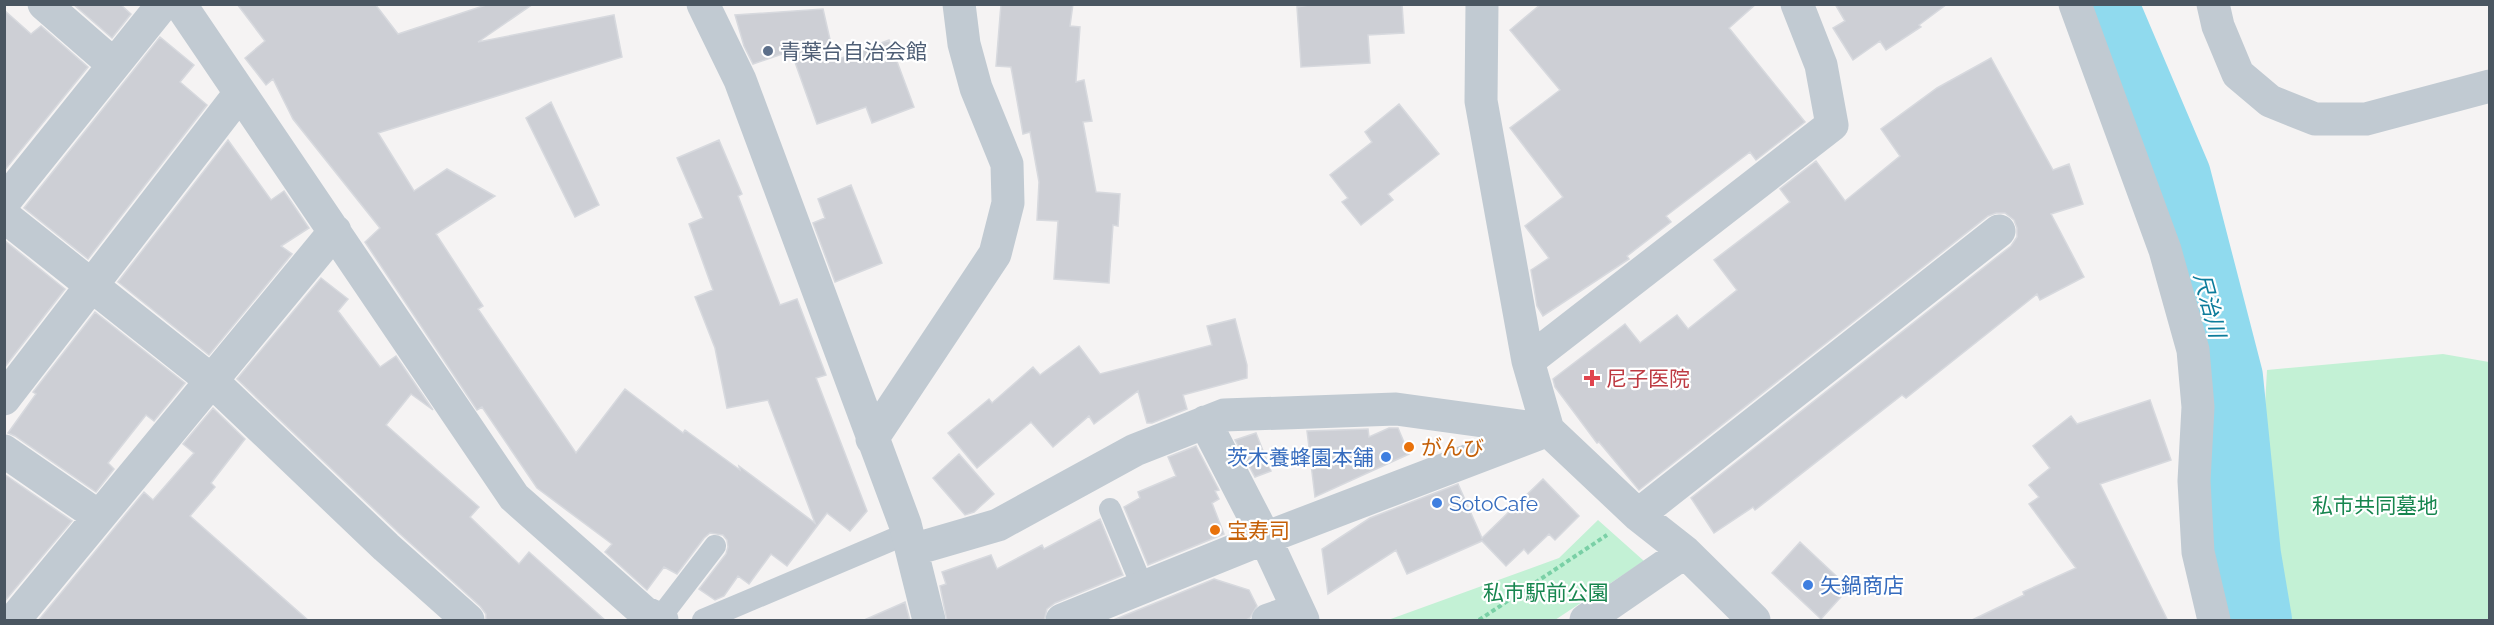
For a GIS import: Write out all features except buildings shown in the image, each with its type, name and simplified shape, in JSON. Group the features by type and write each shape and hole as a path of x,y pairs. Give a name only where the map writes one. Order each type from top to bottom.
{"street":[{"path":"44,4 114,65"},
{"path":"4,202 163,4"},
{"path":"180,4 514,497 651,618"},
{"path":"703,4 740,80 910,542 929,621"},
{"path":"872,439 995,254 1008,203 1007,164 976,88 964,44 959,4"},
{"path":"1482,4 1481,101 1528,361 1548,430 1638,515 1685,552 1754,621"},
{"path":"1528,361 1832,125 1821,65 1797,4"},
{"path":"2075,4 2165,250 2193,350 2198,407 2194,481 2198,552 2214,621"},
{"path":"2213,4 2218,26 2238,74 2270,101 2315,119 2366,119 2490,86"},
{"path":"4,399 240,93"},
{"path":"4,216 212,381 386,547 468,621"},
{"path":"14,621 98,516 335,231"},
{"path":"1638,515 1999,231"},
{"path":"910,542 998,525 1135,450 1224,415 1396,409 1548,430"},
{"path":"1205,422 1265,538 1289,617"},
{"path":"1062,621 1265,538 1548,430"},
{"path":"4,452 98,516"},
{"path":"1586,621 1685,552"}],"lane":[{"path":"1110,509 1143,588"},
{"path":"703,621 910,542"},
{"path":"651,618 715,546"}],"path":[{"path":"1479,621 1638,515"}],"green space":[{"name":"私市共同墓地","path":"2443,354 2489,362 2489,620 2278,620 2258,533 2267,370"},
{"name":"私市駅前公園","path":"1598,520 1644,561 1555,620 1388,620 1559,558"}],"waterway":[{"name":"尺治川","path":"2104,4 2177,176 2229,377 2247,555 2258,620"}],"place":[{"name":"青葉台自治会館","path":"768,51"},
{"name":"尼子医院","path":"1592,378"},
{"name":"がんび","path":"1409,447"},
{"name":"茨木養蜂園本舗","path":"1386,457"},
{"name":"SotoCafe","path":"1437,503"},
{"name":"宝寿司","path":"1215,530"},
{"name":"矢鍋商店","path":"1808,585"}]}
